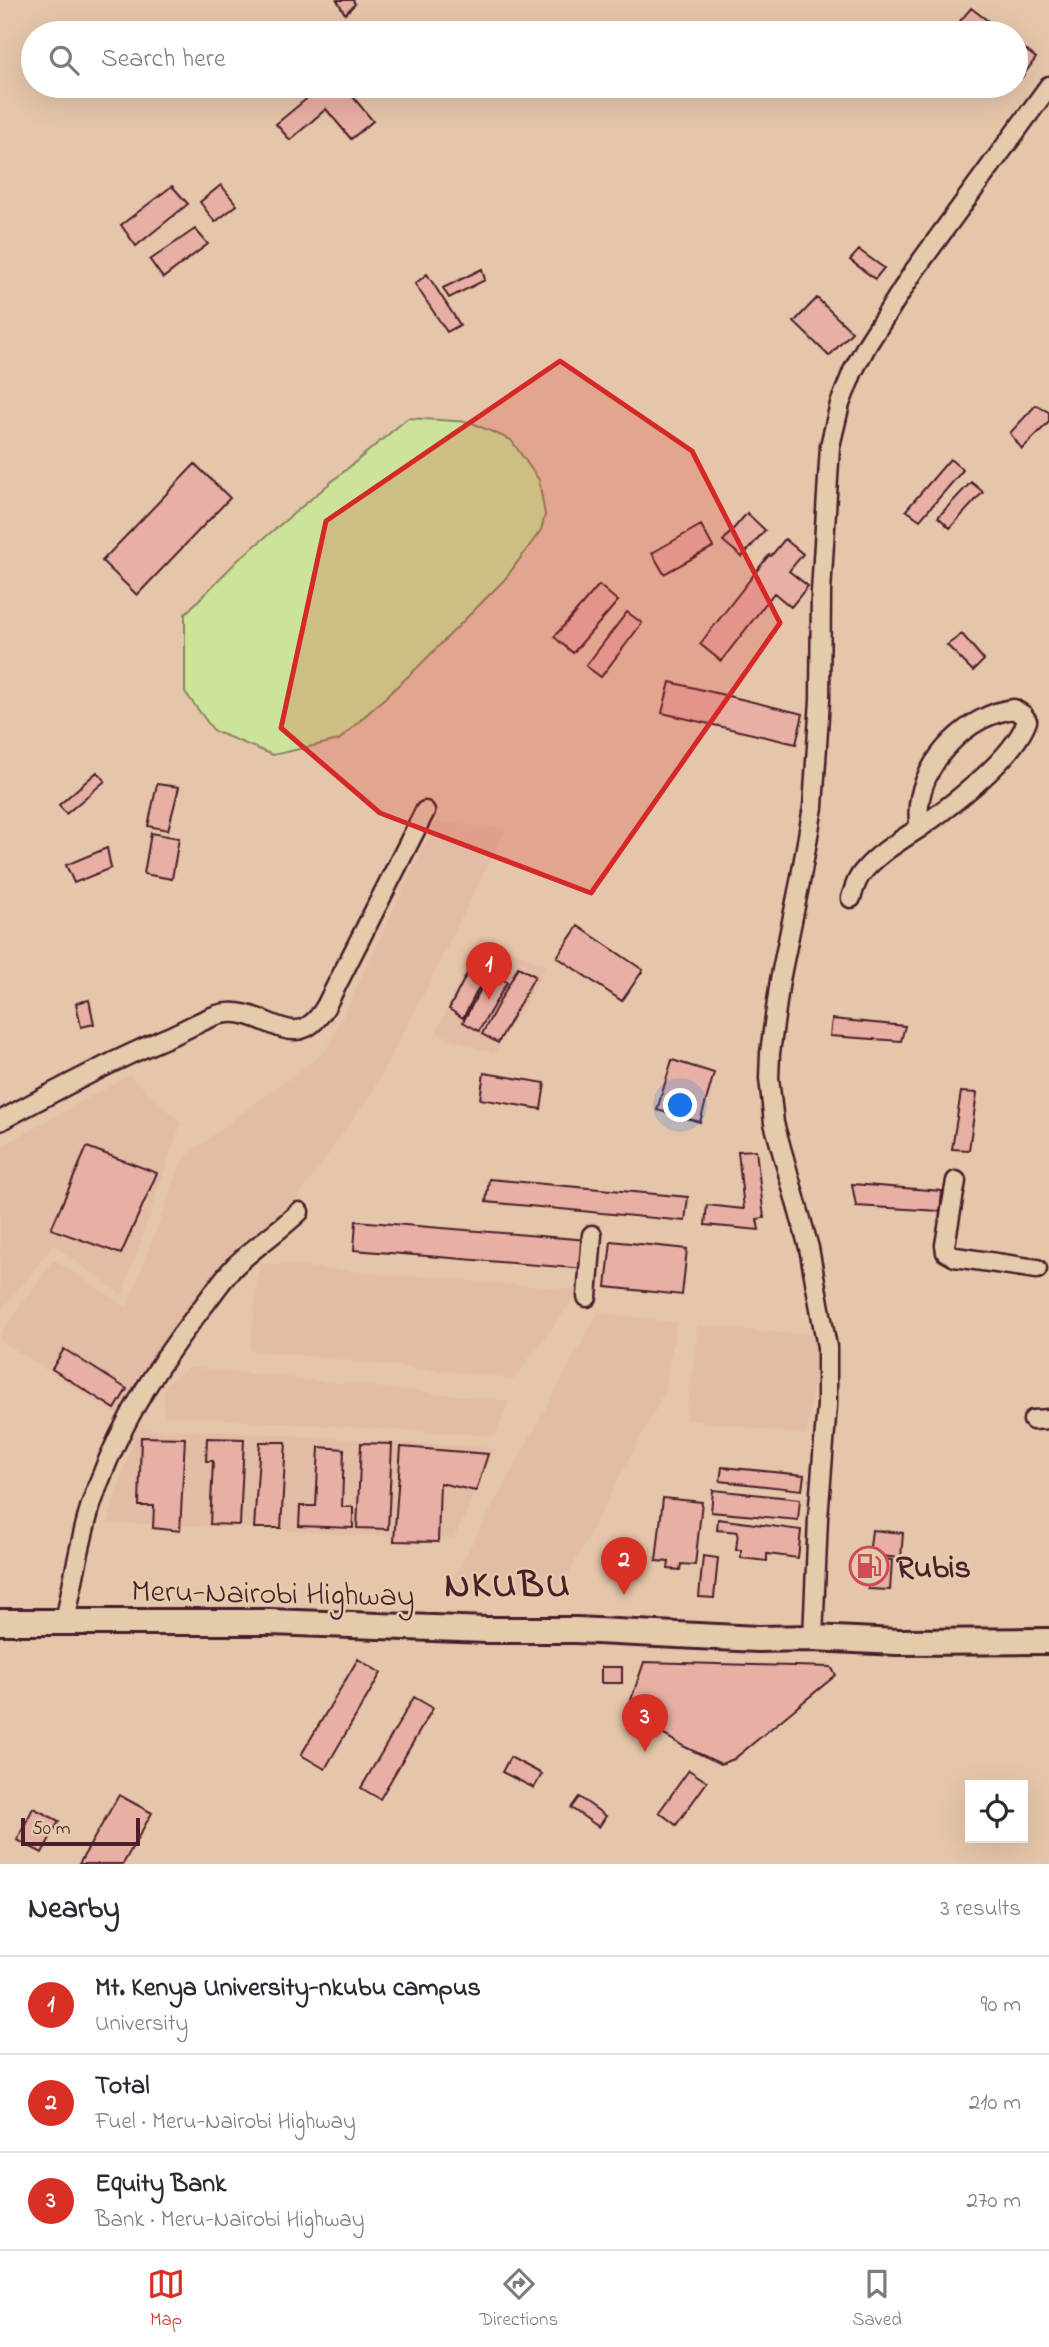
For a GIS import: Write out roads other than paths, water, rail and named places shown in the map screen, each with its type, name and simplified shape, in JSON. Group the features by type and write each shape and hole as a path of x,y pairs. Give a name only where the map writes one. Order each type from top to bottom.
{"highway":[{"name":"Meru-Nairobi Highway","path":"0,1622 270,1622 487,1630 576,1630 758,1639 1049,1641"}],"street":[{"path":"813,1638 818,1518 828,1405 827,1347 809,1248 774,1123 769,1078 780,980 813,807 820,701 821,592 828,456 840,404 867,345 914,271 1049,86"},
{"path":"851,898 859,876 869,865 919,828 992,769 1015,744 1027,721 1023,715 1014,709 989,714 972,724 951,743 936,762 924,785 919,804 919,828"},
{"path":"0,1121 145,1047 219,1014 255,1015 294,1031 302,1031 312,1025 326,1006 425,811"},
{"path":"956,1181 946,1252 955,1257 1037,1269"},
{"path":"65,1623 90,1510 124,1424 183,1333 222,1281 263,1240 299,1212"},
{"path":"587,1297 592,1235"}],"place":[{"name":"Mt. Kenya University-nkubu campus","path":"489,1000"},
{"name":"Rubis","path":"869,1566"},
{"name":"Total","path":"624,1595"},
{"name":"Equity Bank","path":"645,1752"}],"district":[{"name":"NKUBU","path":"508,1583"}]}
